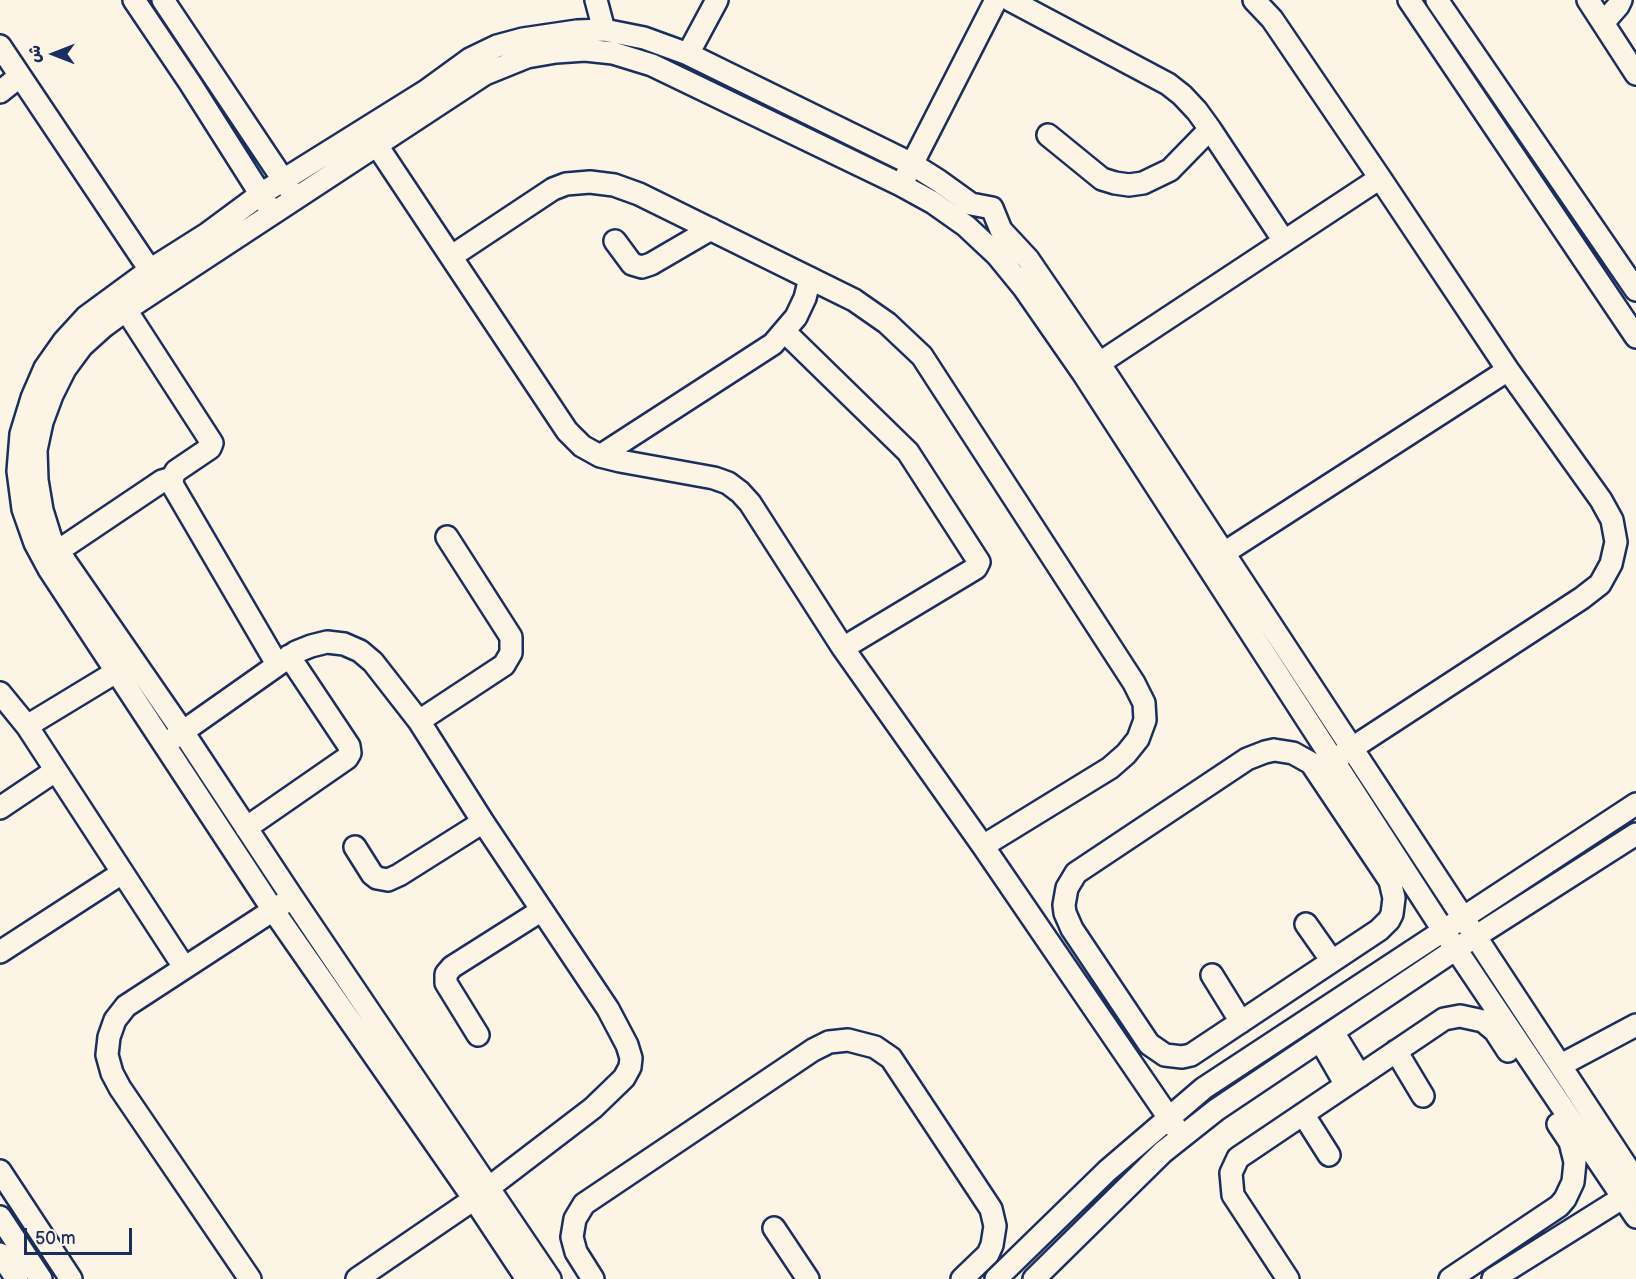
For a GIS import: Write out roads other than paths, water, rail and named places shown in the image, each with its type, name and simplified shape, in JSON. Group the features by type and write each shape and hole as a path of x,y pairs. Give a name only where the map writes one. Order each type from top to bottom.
{"street":[{"path":"134,0 273,214"},
{"path":"163,0 296,199"},
{"path":"597,0 604,30"},
{"path":"688,54 717,0"},
{"path":"901,185 996,0"},
{"path":"1010,0 1168,84 1197,111 1284,241"},
{"path":"1254,0 1272,19 1508,370 1601,500 1612,520 1616,542 1611,564 1600,584 1582,598 1335,760"},
{"path":"1409,0 1636,337"},
{"path":"1437,0 1636,290"},
{"path":"1588,0 1636,74"},
{"path":"1603,23 1621,0"},
{"path":"527,1279 481,1193 292,897 183,732 58,551 51,539 42,510 37,480 36,450 42,422 61,378 82,346 126,310 154,280 207,234 261,195 426,91 470,59 497,46 550,34 604,30 644,38 688,54 912,164 971,204 992,208 1001,230 1028,259 1091,368 1215,558 1335,760 1443,930 1630,1194 1636,1217"},
{"path":"0,45 154,280"},
{"path":"550,1279 481,1193 273,910 49,569 35,543 23,508 18,471 21,434 32,398 45,368 63,341 86,317 273,214 485,74 527,57 585,50 613,53 652,64 932,202 966,226 997,255 1091,368"},
{"path":"0,92 20,76"},
{"path":"365,128 567,431 582,446 600,456 714,478 728,483 750,503 843,648 983,846 1182,1137"},
{"path":"1048,135 1102,178 1129,185 1143,183 1170,170 1209,129"},
{"path":"1091,368 1380,178"},
{"path":"452,256 552,189 566,184 590,182 614,184 711,229 862,306 887,323 922,356 1134,683 1144,703 1145,720 1138,739 1126,754 1110,768 983,846"},
{"path":"615,240 632,264 642,267 711,229"},
{"path":"600,456 762,353 785,332 796,317 805,298 810,278"},
{"path":"126,310 212,443 210,448 176,471 172,478 173,486 283,660 349,746 350,753 347,758 246,828"},
{"path":"785,332 908,452 979,562 976,568 843,648"},
{"path":"1215,558 1508,370"},
{"path":"58,551 162,481 172,478"},
{"path":"419,722 504,665 511,653 511,637 447,537"},
{"path":"1215,558 1353,748 1636,1181"},
{"path":"164,745 283,660 311,646 327,642 344,644 360,651 373,662 419,722 620,1029 631,1058 630,1067 624,1078 593,1108 481,1193 357,1279"},
{"path":"27,726 116,672"},
{"path":"0,693 27,726 184,967"},
{"path":"1264,752 1293,753 1311,763 1390,882 1394,907 1384,926 1288,991 1191,1055 1174,1057 1154,1048 1068,921 1064,905 1071,880 1076,873 1247,759 1264,752"},
{"path":"2,795 55,771"},
{"path":"996,1279 1107,1171 1204,1088 1636,804"},
{"path":"355,847 372,874 377,878 388,880 399,876 483,822"},
{"path":"1034,1279 1163,1152 1216,1110 1456,949 1636,834"},
{"path":"0,952 122,873"},
{"path":"250,1279 120,1088 112,1073 108,1055 109,1037 115,1020 126,1006 292,897"},
{"path":"478,1035 446,983 446,974 452,967 542,910"},
{"path":"1306,924 1332,961"},
{"path":"1212,975 1240,1022"},
{"path":"1288,991 1313,1016"},
{"path":"1288,1279 1236,1201 1231,1188 1231,1173 1238,1158 1437,1024 1452,1017 1469,1016 1483,1021 1495,1031 1570,1142 1575,1162 1573,1182 1559,1206 1450,1279"},
{"path":"1561,1065 1636,1025"},
{"path":"1326,1036 1353,1081"},
{"path":"593,1279 576,1252 572,1237 575,1219 584,1204 813,1050 829,1042 848,1040 875,1047 891,1058 991,1209 995,1226 992,1245 988,1254 962,1279"},
{"path":"1396,1051 1423,1096"},
{"path":"1303,1114 1329,1155"},
{"path":"0,1172 71,1279"},
{"path":"1493,1279 1630,1194"},
{"path":"0,1217 41,1279"},
{"path":"774,1228 808,1279"},
{"path":"0,1254 17,1279"}]}
